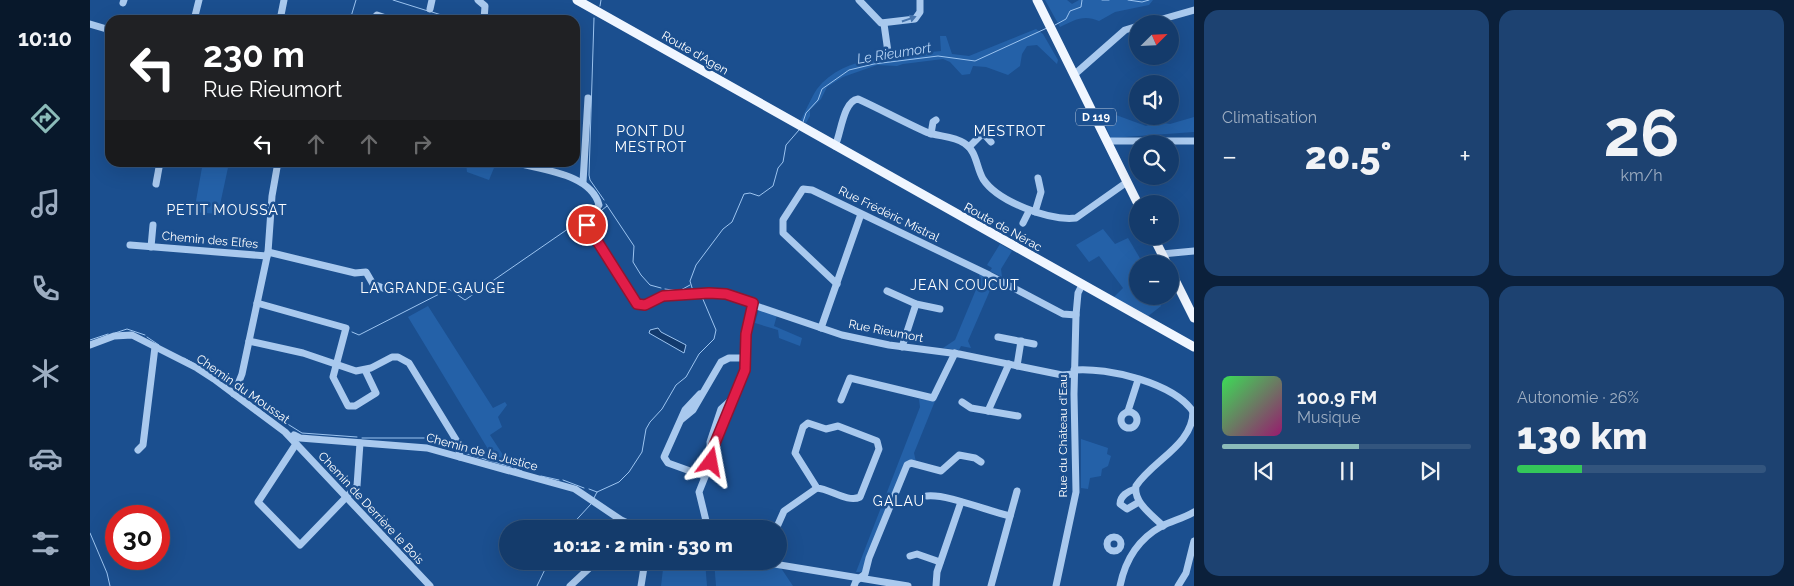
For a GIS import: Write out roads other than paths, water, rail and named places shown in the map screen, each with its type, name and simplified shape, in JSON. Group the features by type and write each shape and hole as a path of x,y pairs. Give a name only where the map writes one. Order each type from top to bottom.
{"main road":[{"name":"Route d'Agen","path":"577,0 801,126"},
{"name":"D 119","path":"1037,0 1134,195"},
{"name":"Route de Nérac","path":"801,126 1194,347"},
{"path":"1158,245 1162,254"},
{"path":"1179,288 1194,318"}],"street":[{"path":"195,15 198,0"},
{"path":"281,15 284,0"},
{"path":"430,9 432,0"},
{"path":"478,0 485,6 484,15"},
{"path":"859,0 875,19 884,24 915,19 920,12 920,0"},
{"path":"1176,15 1194,10"},
{"path":"90,24 105,28"},
{"path":"884,24 888,52"},
{"path":"1075,74 1125,30 1129,29"},
{"path":"530,167 583,182 588,98"},
{"path":"835,146 844,115 855,99 931,134 954,138 969,147 984,181 993,189 1032,212 1076,218 1127,182"},
{"path":"931,134 933,122 936,120"},
{"path":"969,147 983,133 991,142"},
{"path":"1107,140 1194,141"},
{"path":"156,184 159,167"},
{"path":"234,394 242,374 268,254 271,202 277,167"},
{"path":"1023,223 1032,212 1041,192 1038,178"},
{"name":"Rue Rieumort","path":"583,182 598,200 599,205 588,222 588,228 636,303 642,305 663,296 718,293 753,303 821,328 902,347 955,353 1062,375 1097,370 1138,380 1176,395 1193,412"},
{"name":"Rue Frédéric Mistral","path":"837,284 786,236 782,229 783,220 800,191 805,189 988,274 1063,314 1076,315"},
{"path":"821,328 861,214"},
{"name":"Chemin des Elfes","path":"151,247 153,225"},
{"name":"Chemin des Elfes","path":"130,245 268,254 355,273 366,272 373,284 388,290"},
{"path":"1162,254 1194,252"},
{"name":"Rue du Château d'Eau","path":"1056,586 1076,492 1074,372 1078,293 1082,285"},
{"path":"887,291 916,304 940,309"},
{"path":"257,303 346,328 336,364 334,381 348,406 352,407 376,393 365,370"},
{"path":"705,520 699,497 704,476 711,462 711,453 745,370 746,334 753,303"},
{"path":"902,347 916,304"},
{"name":"Chemin du Moussat","path":"90,345 114,336 132,335 197,368 279,426 296,444"},
{"path":"998,337 1034,344"},
{"path":"249,341 303,353 356,371 365,370 392,357 409,364 458,443 460,457"},
{"path":"1017,366 1021,342"},
{"path":"138,450 144,445 155,347"},
{"path":"841,400 850,378 933,398 955,353"},
{"path":"704,476 670,463 664,458 682,420 693,410 700,394 724,359 745,358"},
{"path":"988,410 1009,364"},
{"path":"1128,411 1138,380"},
{"path":"962,402 971,408 1018,416"},
{"path":"1139,502 1127,509 1120,504 1121,498 1127,492 1135,489 1140,479 1185,437 1192,424 1193,412"},
{"path":"780,520 784,511 817,488 853,499 860,497 879,449 877,441 838,426 826,429 811,423 806,424 795,453 817,488"},
{"name":"Chemin de la Justice","path":"294,435 300,438 427,448 575,489 621,520"},
{"path":"1185,437 1194,435"},
{"path":"296,444 258,502 300,545 358,483 360,443"},
{"name":"Chemin de Derrière le Bois","path":"296,444 430,586"},
{"path":"854,586 856,581 862,577 907,465 911,463 941,471 959,455 975,458 981,462"},
{"path":"1135,489 1139,502 1163,526"},
{"path":"991,586 1017,491"},
{"path":"927,496 938,495 1010,516"},
{"path":"936,586 940,562 961,502"},
{"path":"1120,586 1130,557 1142,542 1163,526 1194,512"},
{"path":"1178,586 1189,562 1194,541"},
{"path":"1120,549 1130,557"},
{"path":"910,556 917,554 940,562"},
{"path":"1189,562 1194,573"},
{"path":"787,566 908,586"},
{"path":"570,586 579,583 590,570"},
{"path":"641,586 644,570"}],"waterway":[{"path":"352,15 356,0"},
{"path":"393,0 428,11"},
{"path":"600,6 601,0"},
{"name":"Le Rieumort","path":"1055,25 1066,19 1070,11 1081,7 1082,0"},
{"name":"Le Rieumort","path":"1102,0 1109,0"},
{"name":"Le Rieumort","path":"1128,0 1142,2 1149,0"},
{"path":"432,12 441,15"},
{"path":"594,18 589,175 590,180 604,200"},
{"name":"Le Rieumort","path":"803,122 806,113 818,100 822,89 849,70 874,64 938,56 975,61 1047,28"},
{"name":"Le Rieumort","path":"693,291 690,281 696,265 723,229 732,222 744,194 750,193 759,196 773,186 778,168 783,162 786,145 799,130"},
{"path":"606,204 634,246 633,262 641,275 650,285 661,288"},
{"path":"602,210 607,206"},
{"path":"352,332 359,335 449,289 465,300 578,222"},
{"path":"665,289 679,291 690,285"},
{"name":"Le Rieumort","path":"594,498 597,492 619,482 629,472 642,452 646,429 650,422 662,409 676,385 686,377 699,354 714,339 716,330 702,297"},
{"path":"115,333 127,329 145,335"},
{"path":"90,340 108,334"},
{"path":"147,337 159,345"},
{"path":"184,358 234,386"},
{"path":"240,391 262,408 302,433 357,437"},
{"path":"362,438 433,438 456,449"},
{"path":"464,453 511,467"},
{"path":"514,468 522,471"},
{"path":"541,476 559,480"},
{"path":"563,480 584,488"},
{"path":"589,489 597,492"},
{"name":"Le Rieumort","path":"576,520 591,504"},
{"path":"90,533 107,573 110,586"},
{"name":"Le Rieumort","path":"537,586 545,570"}],"district":[{"name":"MESTROT","path":"1010,131"},
{"name":"PONT DU MESTROT","path":"651,140"},
{"name":"PETIT MOUSSAT","path":"227,210"},
{"name":"JEAN COUCUT","path":"965,285"},
{"name":"LA GRANDE GAUGE","path":"433,288"},
{"name":"GALAU","path":"899,501"}]}
